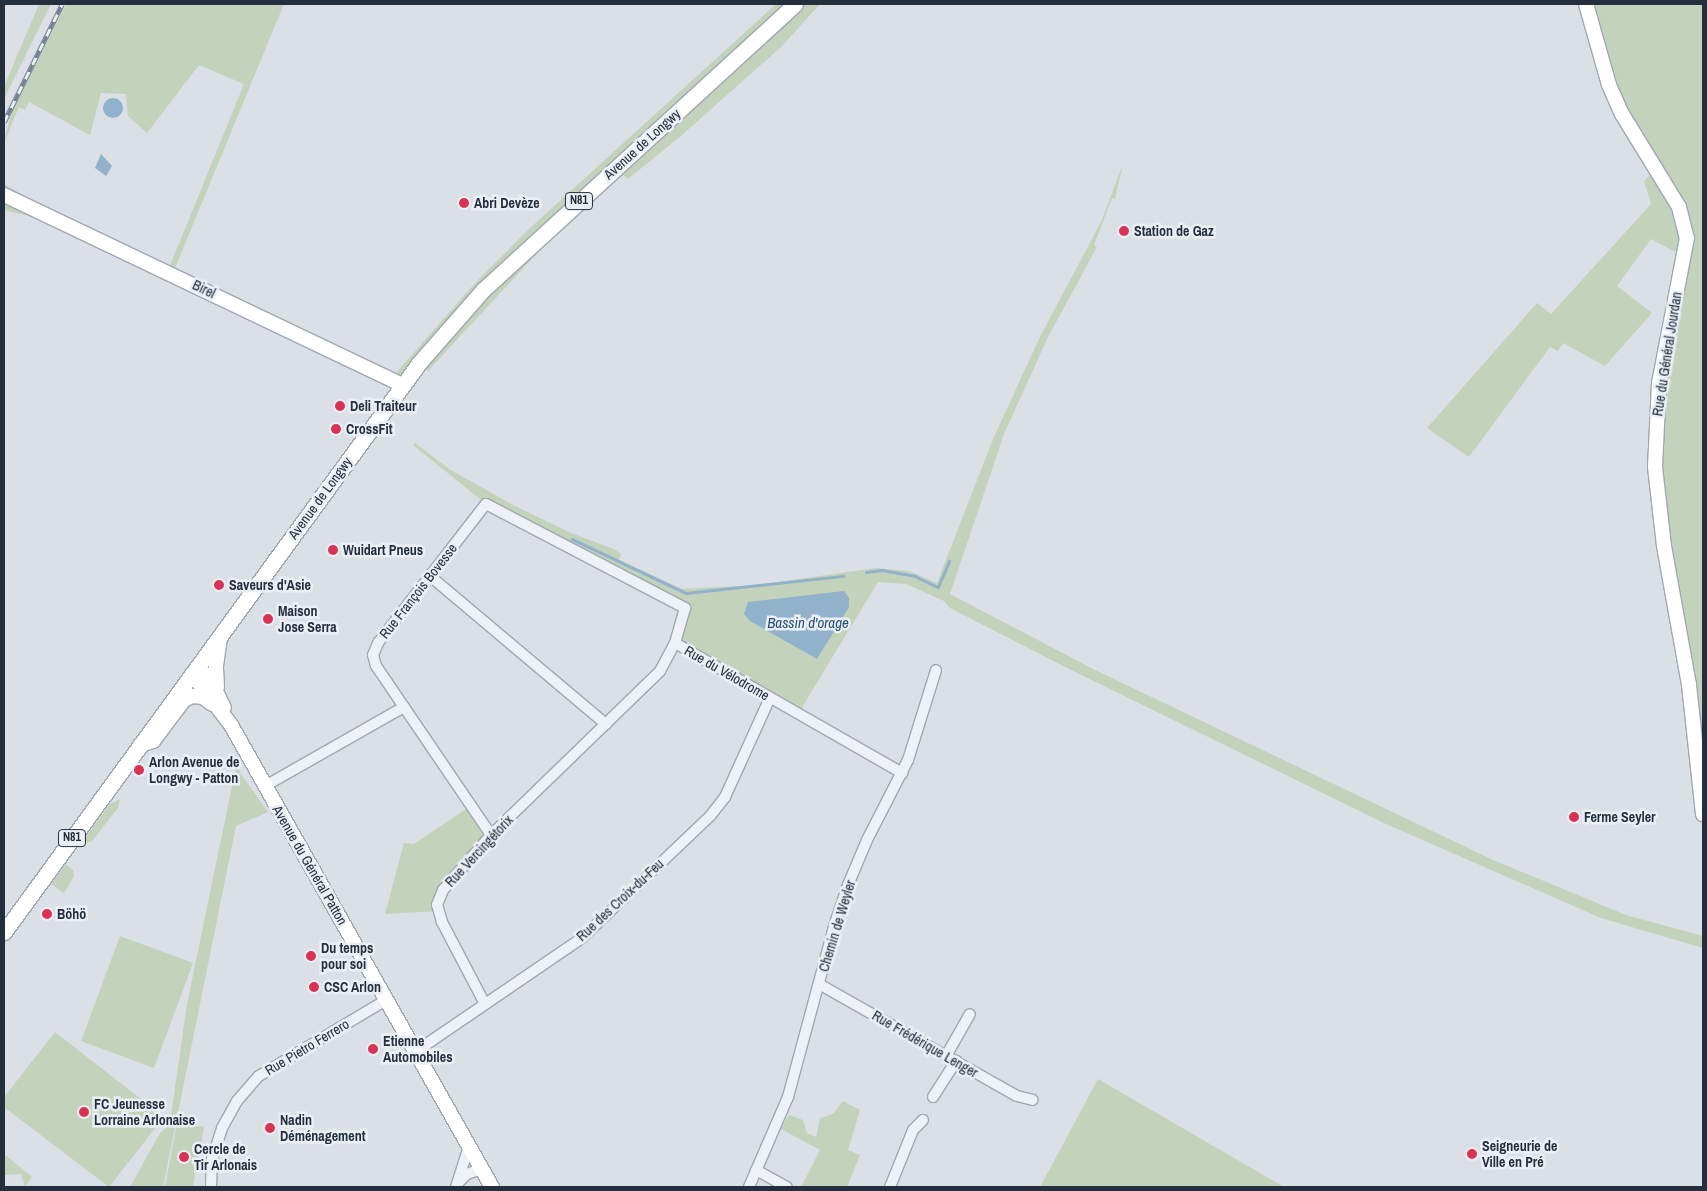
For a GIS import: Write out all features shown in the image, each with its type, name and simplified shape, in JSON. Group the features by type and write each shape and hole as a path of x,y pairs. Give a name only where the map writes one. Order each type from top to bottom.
{"main road":[{"name":"Avenue de Longwy","path":"4,932 403,385 483,290 795,4"}],"street":[{"name":"Rue du Général Jourdan","path":"1586,4 1609,85 1622,114 1679,206 1686,230 1685,257 1659,383 1655,467 1664,546 1689,685 1703,814"},
{"name":"Birel","path":"4,195 403,385"},
{"name":"Rue François Bovesse","path":"486,504 378,643 373,655 376,666 491,835"},
{"name":"Rue du Vélodrome","path":"486,504 685,608 675,643 902,774"},
{"path":"430,576 606,724"},
{"path":"218,690 216,666 220,636"},
{"name":"Rue Vercingétorix","path":"485,1004 442,922 437,905 451,876 660,671 675,643"},
{"name":"Chemin de Weyler","path":"749,1187 788,1097 848,885 867,840 902,774 936,670"},
{"path":"195,671 209,676 218,690 231,725"},
{"path":"195,671 231,725"},
{"name":"N81","path":"140,745 153,741 184,700 192,696 208,701 231,725"},
{"name":"Rue des Croix-du-Feu","path":"415,1052 582,938 711,815 725,797 770,698"},
{"path":"265,786 404,707"},
{"name":"Avenue du Général Patton","path":"231,725 492,1187"},
{"name":"Rue Frédérique Lenger","path":"819,984 1017,1096 1033,1100"},
{"name":"Rue Pietro Ferrero","path":"211,1187 212,1159 222,1128 237,1101 259,1076 386,1000"},
{"path":"933,1098 970,1014"},
{"path":"890,1187 913,1130 923,1120"},
{"path":"457,1185 469,1146"},
{"path":"457,1185 466,1174 481,1169"},
{"path":"756,1170 787,1187"}],"green space":[{"path":"39,4 51,4 4,99 4,87"},
{"path":"66,4 284,4 175,268 395,374 475,283 530,228 776,4 820,4 781,47 682,135 628,179 623,175 543,247 428,371 419,364 403,385 49,221 4,210 4,184 52,212 169,268 244,84 199,65 147,133 128,116 126,94 101,93 90,135 29,102 25,110 19,107 4,143 11,113"},
{"path":"1586,4 1703,4 1703,814 1655,427 1685,257 1651,239 1617,286 1652,313 1605,366 1563,343 1558,351 1550,347 1469,457 1427,428 1537,303 1551,314 1651,204 1644,181 1656,170 1622,114"},
{"path":"1123,164 1115,199 1112,198 1094,245 1097,247 1048,337 1004,434 950,594 1095,670 1493,860 1626,915 1703,936 1703,948 1601,918 1386,824 1067,668 950,608 944,601 906,584 878,582 798,714 675,643 685,607 486,504 413,445 415,443 449,469 513,505 571,533 614,549 621,554 619,560 682,589 757,585 876,568 909,571 937,583 993,439 1040,337 1101,222"},
{"path":"236,767 268,812 236,826 163,1187 130,1187 160,1133 167,1127 172,1109 187,1004"},
{"path":"120,799 118,808 92,841 86,843 84,839 110,804"},
{"path":"472,805 491,835 451,876 439,911 385,914 404,843 414,844"},
{"path":"66,864 73,870 74,876 64,893 51,884"},
{"name":"FC Jeunesse Lorraine Arlonaise","path":"120,936 193,963 154,1068 81,1041"},
{"name":"FC Jeunesse Lorraine Arlonaise","path":"55,1032 164,1117 109,1187 4,1107 4,1097"},
{"path":"1098,1079 1284,1187 1040,1187"},
{"path":"843,1101 860,1110 848,1150 860,1155 847,1187 801,1187 820,1150 781,1129 789,1115 803,1120 807,1133 816,1137 820,1118 833,1114"},
{"name":"Cercle de Tir Arlonais","path":"177,1122 204,1127 193,1187 165,1187"},
{"path":"4,1154 32,1177 25,1187 21,1174 5,1175"}],"water":[{"path":"113,98 120,101 123,108 120,115 113,118 106,115 103,108 106,101"},
{"path":"101,154 112,166 106,176 95,168"},
{"name":"Bassin d'orage","path":"844,591 849,598 849,607 817,659 750,621 744,614 748,602"}],"waterway":[{"path":"572,539 686,593 843,576"},
{"path":"866,572 882,570 915,576 938,587 949,561"}],"railway":[{"path":"4,122 62,4"}],"place":[{"name":"Abri Devèze","path":"464,203"},
{"name":"Station de Gaz","path":"1124,231"},
{"name":"Deli Traiteur","path":"340,406"},
{"name":"CrossFit","path":"336,429"},
{"name":"Wuidart Pneus","path":"333,550"},
{"name":"Saveurs d'Asie","path":"219,585"},
{"name":"Maison Jose Serra","path":"268,619"},
{"name":"Arlon Avenue de Longwy - Patton","path":"139,770"},
{"name":"Ferme Seyler","path":"1574,817"},
{"name":"Böhö","path":"47,914"},
{"name":"Du temps pour soi","path":"311,956"},
{"name":"CSC Arlon","path":"314,987"},
{"name":"Etienne Automobiles","path":"373,1049"},
{"name":"FC Jeunesse Lorraine Arlonaise","path":"84,1112"},
{"name":"Nadin Déménagement","path":"270,1128"},
{"name":"Seigneurie de Ville en Pré","path":"1472,1154"},
{"name":"Cercle de Tir Arlonais","path":"184,1157"}]}
